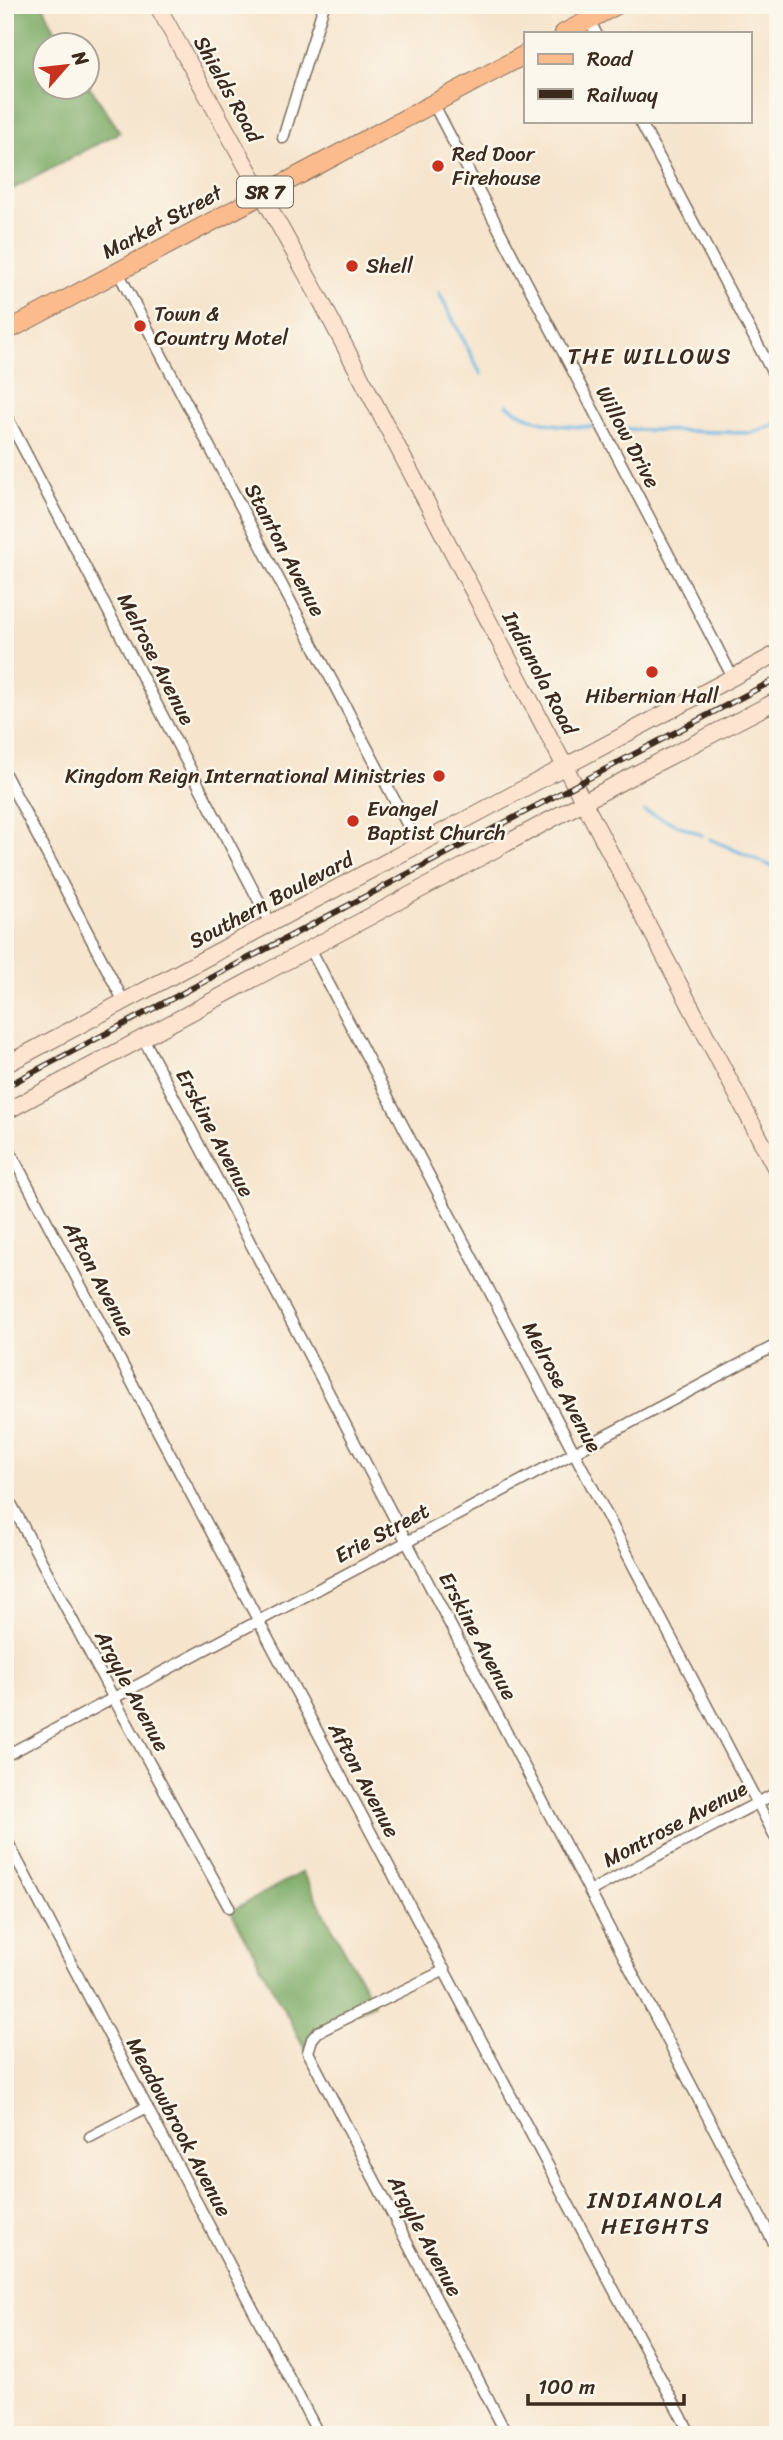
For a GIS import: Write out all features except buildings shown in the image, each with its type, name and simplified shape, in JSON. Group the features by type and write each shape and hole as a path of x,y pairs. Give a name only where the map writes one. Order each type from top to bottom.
{"main road":[{"path":"569,32 592,27 617,5"},
{"name":"Market Street","path":"5,332 524,55"}],"street":[{"name":"Shields Road","path":"157,5 263,193"},
{"path":"283,138 324,5"},
{"name":"Willow Drive","path":"433,103 732,676"},
{"path":"641,122 778,383"},
{"name":"Indianola Road","path":"263,193 778,1173"},
{"name":"Stanton Avenue","path":"118,272 418,845"},
{"name":"Melrose Avenue","path":"5,413 271,924"},
{"name":"Southern Boulevard","path":"5,1065 778,653"},
{"path":"5,1112 778,701"},
{"path":"5,774 124,1002"},
{"name":"Melrose Avenue","path":"311,950 778,1842"},
{"name":"Erskine Avenue","path":"144,1038 778,2251"},
{"name":"Afton Avenue","path":"5,1142 257,1622 691,2435"},
{"name":"Erie Street","path":"5,1756 778,1344"},
{"name":"Argyle Avenue","path":"5,1492 114,1699 229,1907"},
{"name":"Montrose Avenue","path":"590,1891 778,1792"},
{"name":"Meadowbrook Avenue","path":"5,1837 319,2435"},
{"name":"Argyle Avenue","path":"445,1970 318,2032 308,2048 309,2056 508,2435"},
{"path":"90,2137 147,2107"}],"green space":[{"path":"5,5 43,5 56,32 32,32 32,102 100,102 120,132 5,193"},
{"path":"302,1872 374,2004 318,2032 309,2056 231,1911"}],"waterway":[{"path":"439,293 481,374"},
{"path":"507,405 548,423 593,427"},
{"path":"617,429 751,433 778,424"},
{"path":"644,811 702,835"},
{"path":"710,839 778,869"}],"railway":[{"path":"5,1087 778,678"}],"place":[{"name":"Red Door Firehouse","path":"438,166"},
{"name":"Shell","path":"352,266"},
{"name":"Town & Country Motel","path":"140,326"},
{"name":"Hibernian Hall","path":"652,672"},
{"name":"Kingdom Reign International Ministries","path":"439,776"},
{"name":"Evangel Baptist Church","path":"353,821"}],"district":[{"name":"THE WILLOWS","path":"650,356"},
{"name":"INDIANOLA HEIGHTS","path":"656,2213"}]}
